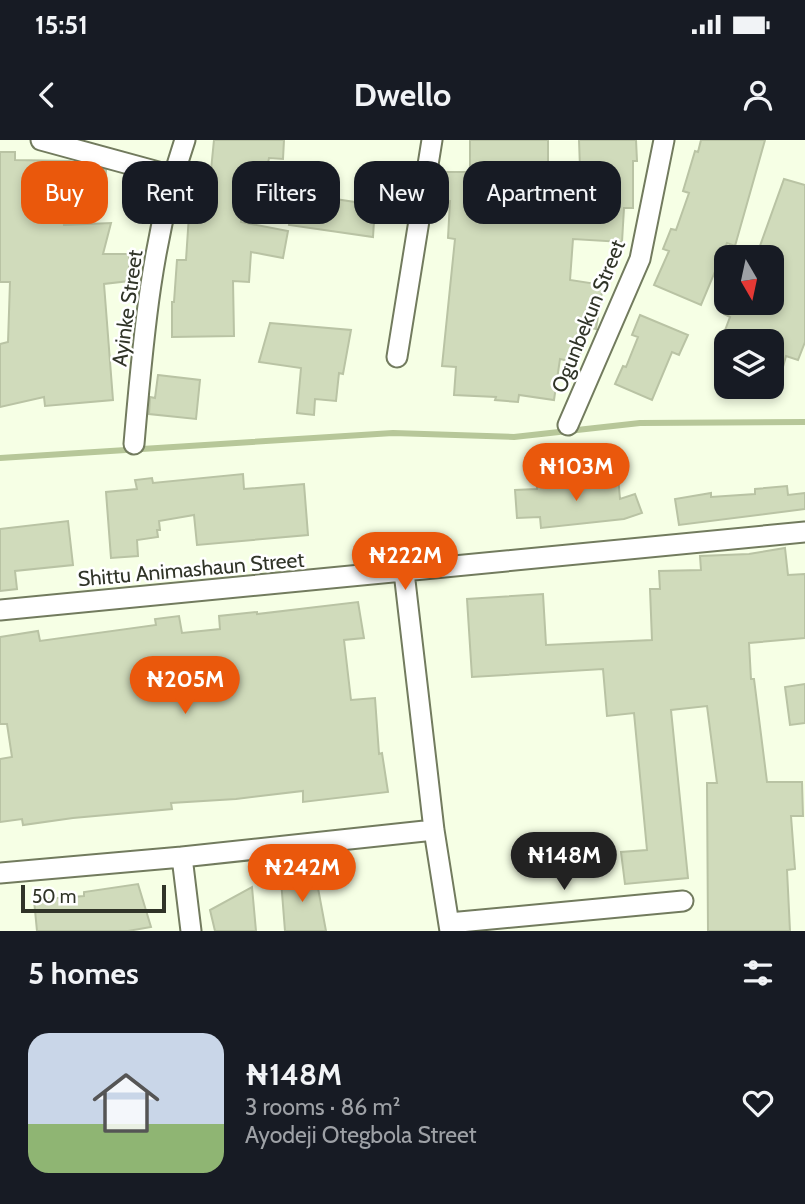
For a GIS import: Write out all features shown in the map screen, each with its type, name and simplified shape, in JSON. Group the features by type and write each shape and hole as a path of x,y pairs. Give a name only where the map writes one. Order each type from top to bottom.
{"street":[{"path":"41,140 122,162"},
{"name":"Ayinke Street","path":"178,161 185,140"},
{"path":"397,357 432,140"},
{"name":"Ogunbekun Street","path":"568,425 640,259 664,140"},
{"name":"Ayinke Street","path":"134,444 147,300 163,224"},
{"name":"Shittu Animashaun Street","path":"0,610 805,532"},
{"path":"404,572 434,830 449,927 683,901"},
{"path":"0,873 434,830"},
{"path":"182,857 191,931"}],"building":[{"path":"214,140 284,140 283,159 232,161 232,224 251,224 288,231 283,258 251,252 249,282 233,281 234,336 172,337 172,302 177,260 186,260 188,224 218,224 218,161 212,161"},
{"path":"470,140 548,140 548,161 470,161"},
{"path":"579,140 636,140 633,208 624,208 622,242 573,239 570,280 603,285 596,329 587,327 578,363 560,359 554,400 519,395 518,402 495,400 496,397 454,395 456,367 442,366 455,239 448,238 449,172 463,172 463,224 621,224 621,161 580,161"},
{"path":"701,140 765,140 735,245 714,245 714,274 701,305 654,285 669,251 663,249 671,229 676,230 689,193 683,191 695,151 698,152"},
{"path":"0,152 15,152 15,160 70,161 21,161 21,224 111,223 103,254 129,254 129,281 104,284 113,400 45,406 44,397 0,407 0,344 8,342 10,282 0,282"},
{"path":"784,179 805,185 805,342 798,360 786,356 784,363 784,329 726,329 730,317 726,315 784,315 784,245 760,245"},
{"path":"340,200 354,202 354,224 374,224 373,237 289,225 340,224"},
{"path":"640,315 688,335 679,355 672,352 652,400 615,384 623,366 626,367 638,337 632,335"},
{"path":"270,323 351,330 343,374 339,373 336,401 315,399 314,415 297,413 301,368 259,362"},
{"path":"158,375 200,380 196,419 149,414 150,397 155,398"},
{"path":"243,474 244,489 304,484 308,535 197,545 194,515 159,521 158,537 137,540 138,556 111,558 106,492 137,489 135,480 152,478 153,483"},
{"path":"618,476 620,499 635,494 642,513 624,519 541,528 540,517 517,518 515,490"},
{"path":"787,486 788,495 805,493 805,509 679,525 675,499 711,493 711,497 755,494 755,489"},
{"path":"68,521 73,565 15,571 17,589 0,591 0,529"},
{"path":"785,548 788,575 805,574 805,638 749,643 751,679 754,679 767,782 802,782 803,816 791,816 795,869 787,870 790,931 708,931 707,783 717,783 707,706 671,710 688,878 625,884 621,852 647,850 634,713 607,716 603,669 472,677 467,599 543,594 546,645 652,640 650,589 660,589 659,571 701,570 700,556 749,554"},
{"path":"358,602 364,638 344,640 351,700 375,698 379,754 382,753 388,792 303,802 303,791 171,803 172,809 23,825 22,819 0,822 0,759 12,757 7,724 0,724 0,637 38,631 40,641 156,625 155,619 179,616 182,633 220,629 219,616"},
{"path":"805,684 805,723 790,725 785,687"},
{"path":"315,872 326,931 285,931 281,880"},
{"path":"138,884 151,927 128,931 37,931 34,900 84,896 84,892"},
{"path":"252,887 256,931 215,931 210,910"}],"waterway":[{"path":"0,458 393,433 514,437 640,423 805,422"}]}
